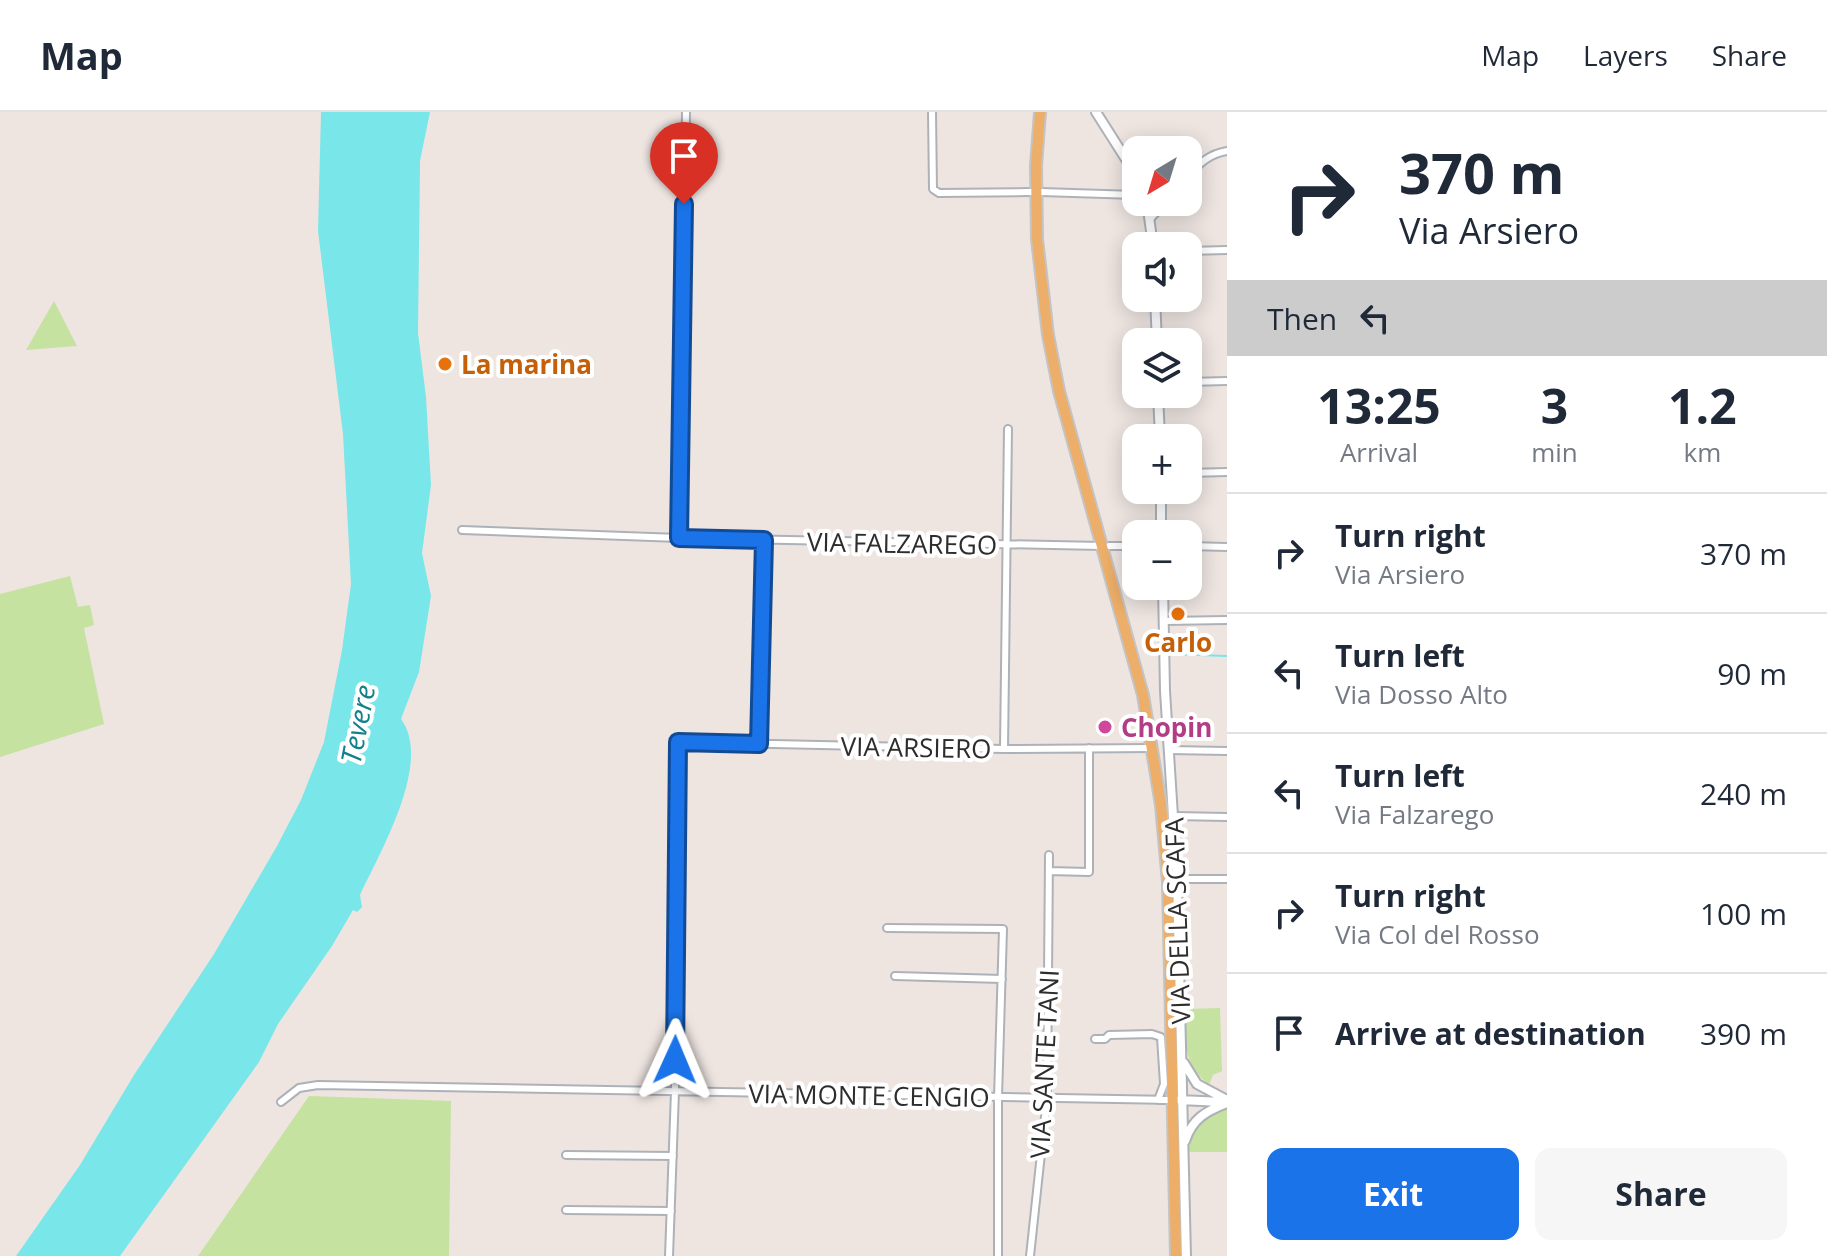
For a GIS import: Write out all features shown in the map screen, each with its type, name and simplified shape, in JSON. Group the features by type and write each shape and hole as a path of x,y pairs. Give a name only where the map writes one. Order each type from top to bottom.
{"main road":[{"path":"1040,112 1036,166 1037,239 1048,335 1059,391 1106,546 1129,640 1153,748 1168,871 1178,1100 1176,1256"}],"street":[{"path":"679,538 686,112"},
{"path":"932,112 933,189 939,193 1031,192"},
{"path":"1096,112 1122,153"},
{"path":"1202,160 1227,151"},
{"path":"1041,192 1122,195"},
{"path":"1151,218 1152,232"},
{"path":"1202,251 1227,250"},
{"path":"1202,382 1227,381"},
{"path":"1004,749 1008,429"},
{"path":"1202,473 1227,472"},
{"name":"VIA FALZAREGO","path":"462,530 679,538 1122,546"},
{"path":"759,744 764,540"},
{"path":"1202,546 1227,547"},
{"name":"VIA DELLA SCAFA","path":"1163,600 1168,750 1177,879 1181,1054 1178,1100 1183,1145 1186,1256"},
{"path":"1164,621 1227,620"},
{"name":"VIA ARSIERO","path":"675,1091 678,742 1004,749 1153,748"},
{"path":"1049,871 1089,872 1089,748"},
{"path":"1168,750 1227,751"},
{"path":"1174,816 1227,817"},
{"name":"VIA SANTE TANI","path":"1030,1256 1047,1098 1049,855"},
{"path":"1177,879 1227,879"},
{"path":"887,928 1003,929 998,1098 998,1256"},
{"path":"895,976 1002,979"},
{"path":"1095,1039 1105,1039 1109,1035 1152,1034 1161,1037 1164,1084 1158,1100"},
{"path":"1181,1054 1185,1067 1197,1084 1227,1102"},
{"name":"VIA MONTE CENGIO","path":"281,1102 299,1088 318,1085 1178,1100"},
{"path":"669,1256 675,1091"},
{"path":"1178,1100 1227,1102"},
{"path":"1183,1145 1193,1122 1227,1102"},
{"path":"566,1155 673,1156"},
{"path":"566,1210 671,1211"}],"green space":[{"path":"54,301 77,346 26,350"},
{"path":"70,576 78,607 90,605 94,625 84,628 104,724 0,757 0,594"},
{"path":"1220,1008 1222,1071 1213,1075 1209,1085 1189,1059 1186,1009"},
{"path":"309,1096 451,1101 449,1256 198,1256"},
{"path":"1227,1109 1227,1152 1189,1152 1192,1136 1199,1124"}],"water":[{"name":"Tevere","path":"321,112 430,112 420,161 418,333 426,397 431,485 422,553 431,596 419,672 401,719 409,737 411,759 407,782 390,832 360,895 362,907 357,912 353,910 278,1024 259,1062 120,1256 16,1256 80,1165 134,1075 214,954 301,800 324,742 351,584 343,434 318,231"}],"waterway":[{"path":"1169,654 1227,656"}],"place":[{"name":"La marina","path":"445,364"},
{"name":"Carlo","path":"1178,614"},
{"name":"Chopin","path":"1105,727"}],"route":[{"path":"675,1060 678,742 759,744 764,540 679,538 684,204"}]}
